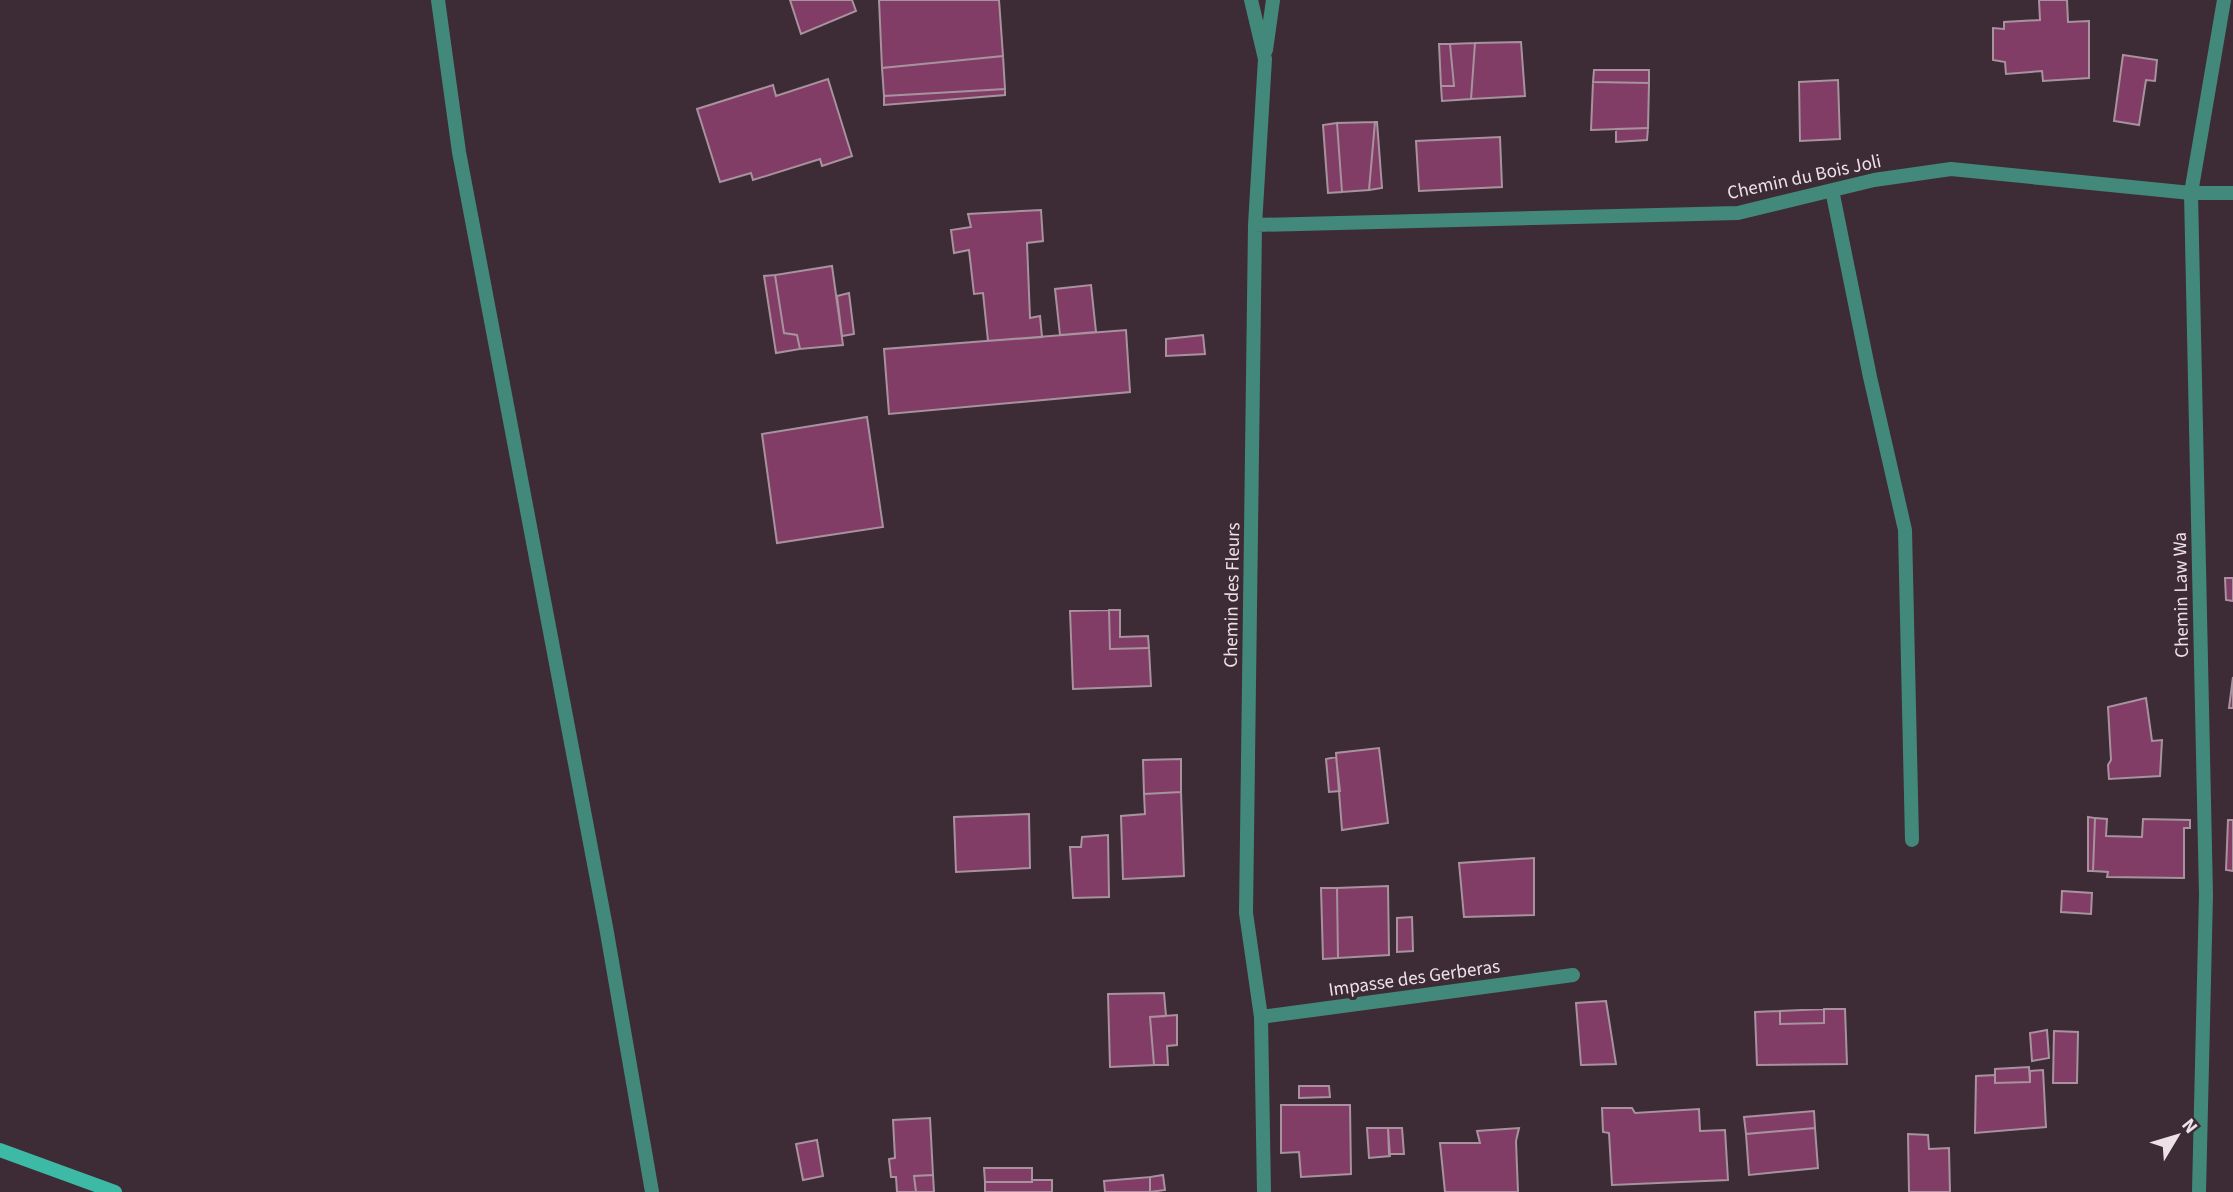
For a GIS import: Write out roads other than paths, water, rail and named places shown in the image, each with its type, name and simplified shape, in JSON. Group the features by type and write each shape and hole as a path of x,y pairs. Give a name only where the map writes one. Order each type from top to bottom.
{"main road":[{"path":"0,1150 115,1192"}],"street":[{"path":"438,0 459,152 603,914 652,1192"},
{"name":"Chemin des Fleurs","path":"1251,0 1265,59 1255,225 1246,913 1261,1017 1264,1192"},
{"path":"1265,59 1273,0"},
{"name":"Chemin Law Wa","path":"2199,1192 2206,895 2191,193 2224,0"},
{"name":"Chemin du Bois Joli","path":"1255,225 1738,213 1874,180 1951,169 2191,193 2233,193"},
{"path":"1832,190 1870,377 1905,530 1912,840"},
{"name":"Impasse des Gerberas","path":"1261,1017 1573,975"}]}
